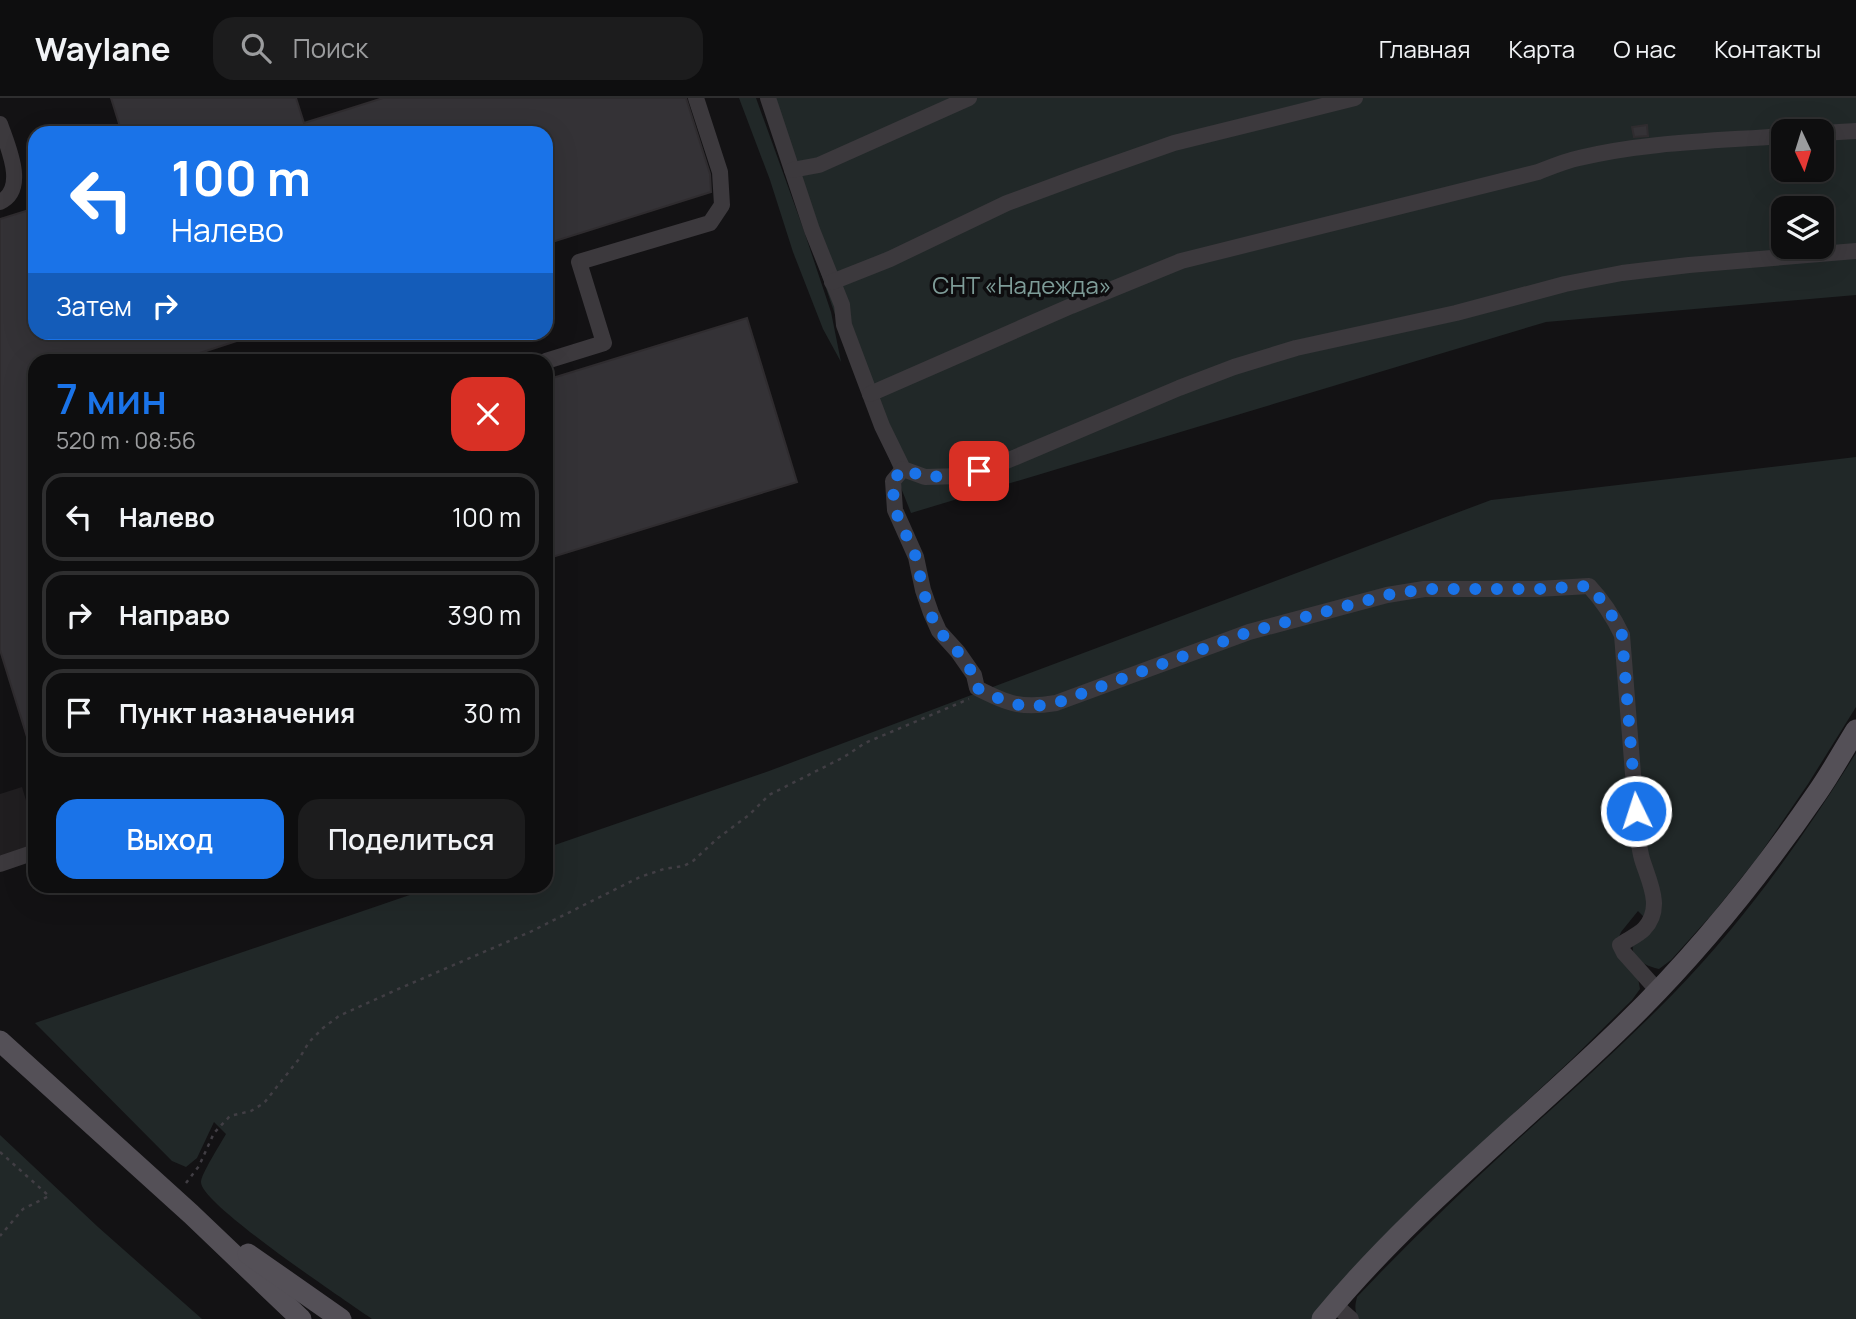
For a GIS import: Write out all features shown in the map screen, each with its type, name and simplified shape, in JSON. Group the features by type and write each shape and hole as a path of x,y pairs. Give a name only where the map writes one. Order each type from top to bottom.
{"main road":[{"path":"1328,1312 1394,1241 1658,991 1706,938 1766,864 1818,791 1856,730"},
{"path":"0,1041 191,1214 301,1319"},
{"path":"191,1214 341,1319"}],"lane":[{"path":"553,360 604,343 579,262 710,223 722,205 720,172 696,98"},
{"path":"768,98 812,230 842,305 844,325 882,426 903,469 925,477 962,475 997,466 1179,388 1296,348 1456,313 1564,284 1689,265 1856,251"},
{"path":"792,170 818,165 969,98"},
{"path":"832,282 890,259 1007,203 1115,163 1174,143 1355,98"},
{"path":"0,124 13,165 15,182 6,199 0,202"},
{"path":"1834,132 1856,131"},
{"path":"870,394 1181,261 1538,172 1576,158 1677,143 1771,137"},
{"path":"903,469 892,481 895,510 916,557 930,613 939,631 974,675 977,688 1024,707 1056,703 1249,632 1387,595 1424,589 1589,586 1614,616 1622,635 1638,837 1642,859 1655,896 1644,929 1620,945 1658,991"},
{"path":"0,864 28,854"},
{"path":"1328,1312 1351,1319"}],"path":[{"path":"172,1197 199,1166 214,1133 230,1115 251,1111 264,1103 309,1042 339,1016 530,932 640,877 684,866 769,795 844,757 865,743 966,701 973,696 977,688"},
{"path":"0,1152 48,1196 23,1209 0,1236"}],"shaded area":[{"path":"22,787 28,807 28,849 0,858 0,794"}],"green space":[{"path":"739,98 756,98 831,312 841,362 823,329 793,252 770,180"},
{"name":"СНТ «Надежда»","path":"761,98 1856,98 1856,295 1546,322 911,513 853,367"},
{"path":"1856,457 1856,707 1758,857 1714,912 1671,960 1659,969 1645,964 1634,954 1634,942 1646,919 1638,911 1621,932 1617,942 1638,978 1640,989 1632,1000 1406,1214 1312,1319 372,1319 248,1231 207,1194 201,1182 202,1178 226,1134 214,1122 197,1158 186,1167 172,1161 35,1023 416,893 553,893 553,846 769,771 1491,500"},
{"path":"1856,753 1856,1319 1359,1319 1355,1308 1357,1297 1376,1277 1700,966 1771,878"},
{"path":"0,1135 98,1227 202,1319 0,1319"}],"building":[{"path":"111,98 296,98 304,123 383,98 686,98 710,174 711,192 553,242 553,126 120,126"},
{"path":"1647,125 1648,136 1634,137 1632,127"},
{"path":"28,210 28,340 240,340 200,354 28,354 28,740 0,650 0,219"},
{"path":"747,318 797,482 553,557 553,378"}],"route":[{"path":"979,471 925,477 903,469 892,481 895,510 916,557 930,613 939,631 974,675 977,688 1024,707 1039,706 1056,703 1249,632 1387,595 1424,589 1589,586 1614,616 1622,635 1636,811"}]}
